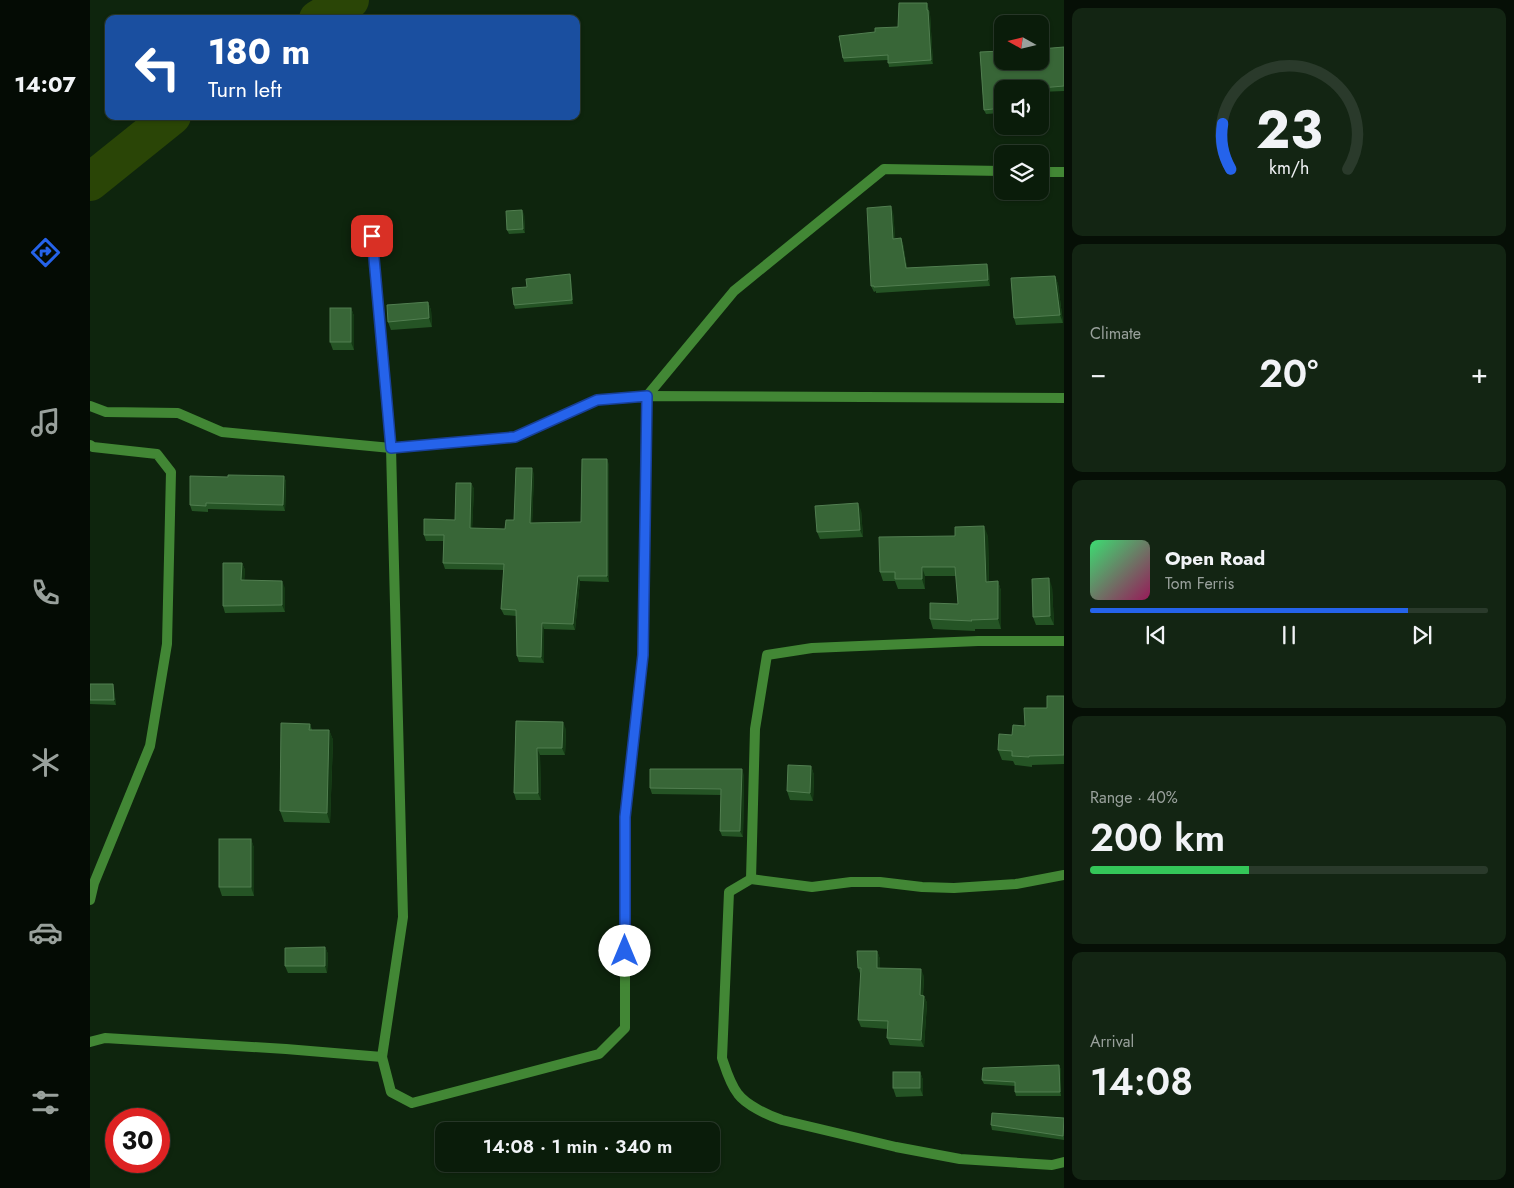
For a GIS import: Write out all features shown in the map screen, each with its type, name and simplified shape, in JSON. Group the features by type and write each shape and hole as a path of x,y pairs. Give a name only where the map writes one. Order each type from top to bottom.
{"street":[{"path":"372,236 391,448 403,917 382,1057 391,1092 412,1103 599,1054 625,1028 625,817 643,655 647,396 734,291 884,169 994,171"},
{"path":"1049,172 1064,172"},
{"path":"90,406 106,412 178,413 222,432 391,448 515,437 597,400 647,396 1064,398"},
{"path":"90,444 93,447 157,454 170,472 167,644 150,746 94,883 90,900"},
{"path":"751,879 755,729 767,655 822,647 978,641 1064,641"},
{"path":"1064,875 1016,884 954,888 922,887 880,882 851,882 812,887 751,879 729,892 722,1058 728,1076 738,1095 764,1114 782,1120 896,1147 960,1159 1052,1165 1064,1162"},
{"path":"90,1042 105,1038 382,1057"}],"building":[{"path":"899,3 927,3 931,60 888,63 888,55 843,58 839,36 875,32 875,28 898,27"},
{"path":"1064,47 1064,86 1049,87 1049,80 994,80 994,109 984,110 980,52 994,51 994,70 1049,70 1049,48"},
{"path":"891,206 893,239 901,238 906,268 987,264 988,280 871,286 867,208"},
{"path":"522,210 523,229 507,230 506,211"},
{"path":"570,274 572,300 514,305 512,288 527,287 526,279"},
{"path":"1055,276 1060,315 1014,318 1011,278"},
{"path":"428,302 429,318 388,322 387,305"},
{"path":"330,308 351,308 351,342 330,342"},
{"path":"582,459 607,459 607,576 578,576 573,624 542,623 541,657 517,656 516,610 501,609 504,564 443,563 444,535 424,535 424,519 455,520 456,483 471,483 470,528 505,529 506,520 514,520 516,468 532,468 530,523 581,522"},
{"path":"228,475 284,476 283,505 206,503 206,506 190,505 190,476 228,477"},
{"path":"858,503 860,530 817,532 815,506"},
{"path":"984,526 986,582 998,581 998,619 972,621 930,619 930,603 958,604 955,567 922,567 922,579 895,579 895,572 880,572 879,537 955,536 955,527"},
{"path":"223,563 242,563 241,580 282,581 282,605 223,606"},
{"path":"1049,578 1050,616 1033,617 1032,579"},
{"path":"90,684 113,684 114,700 90,700"},
{"path":"1047,696 1064,696 1064,755 1012,756 1012,751 998,750 999,734 1012,735 1013,725 1025,726 1024,708 1047,708"},
{"path":"516,721 563,722 562,748 537,748 538,793 514,793"},
{"path":"281,723 310,724 309,730 329,730 327,813 280,811"},
{"path":"788,765 811,766 810,793 787,791"},
{"path":"650,769 742,769 740,831 720,831 721,789 650,788"},
{"path":"219,839 251,839 251,887 219,887"},
{"path":"325,947 325,966 285,966 285,948"},
{"path":"857,951 877,951 877,968 921,969 920,995 924,996 921,1040 887,1038 888,1021 858,1020 861,968 858,968"},
{"path":"1059,1065 1060,1092 1015,1092 1015,1082 982,1080 983,1068"},
{"path":"893,1072 920,1072 920,1088 893,1088"},
{"path":"992,1113 1064,1118 1063,1136 991,1125"}],"waterway":[{"path":"325,15 350,0"},
{"path":"90,182 167,120"}],"route":[{"path":"372,236 391,448 515,437 597,400 647,396 643,655 625,817 625,951"}]}
